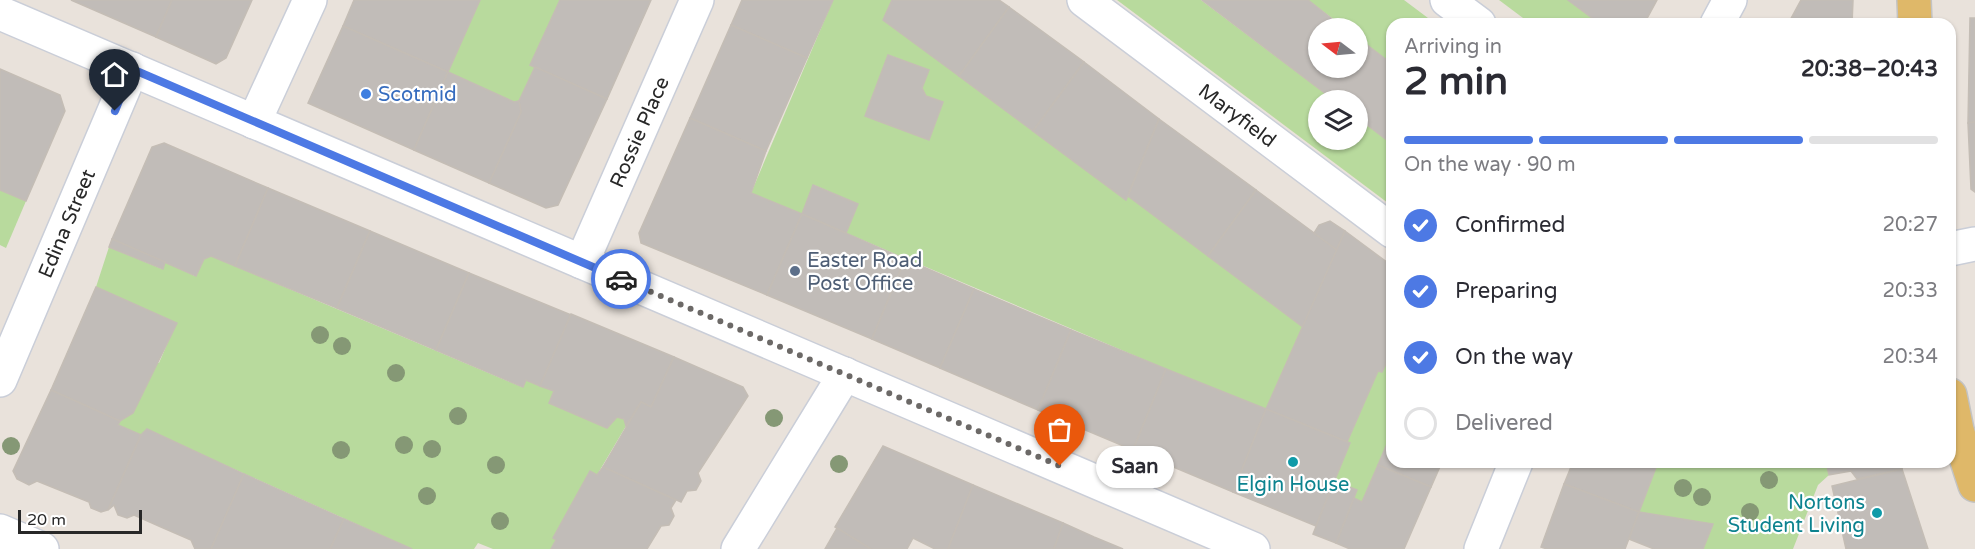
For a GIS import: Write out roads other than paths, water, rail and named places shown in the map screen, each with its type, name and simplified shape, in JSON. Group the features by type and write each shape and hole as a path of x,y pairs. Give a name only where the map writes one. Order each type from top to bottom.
{"main road":[{"path":"1914,0 1915,18"},
{"path":"1956,425 1975,485"}],"street":[{"path":"254,122 310,0"},
{"name":"Rossie Place","path":"582,262 696,0"},
{"name":"Maryfield","path":"1084,0 1386,226"},
{"path":"1447,0 1471,18"},
{"path":"1720,18 1730,0"},
{"path":"0,13 1253,549"},
{"name":"Edina Street","path":"0,380 132,69"},
{"path":"1956,248 1975,244"},
{"path":"738,549 845,374"},
{"path":"1481,549 1514,468"},
{"path":"0,531 42,549"}],"place":[{"name":"Scotmid","path":"366,94"},
{"name":"Easter Road Post Office","path":"795,271"},
{"name":"Elgin House","path":"1293,462"},
{"name":"Saan","path":"1060,466"},
{"name":"Nortons Student Living","path":"1877,513"}]}
